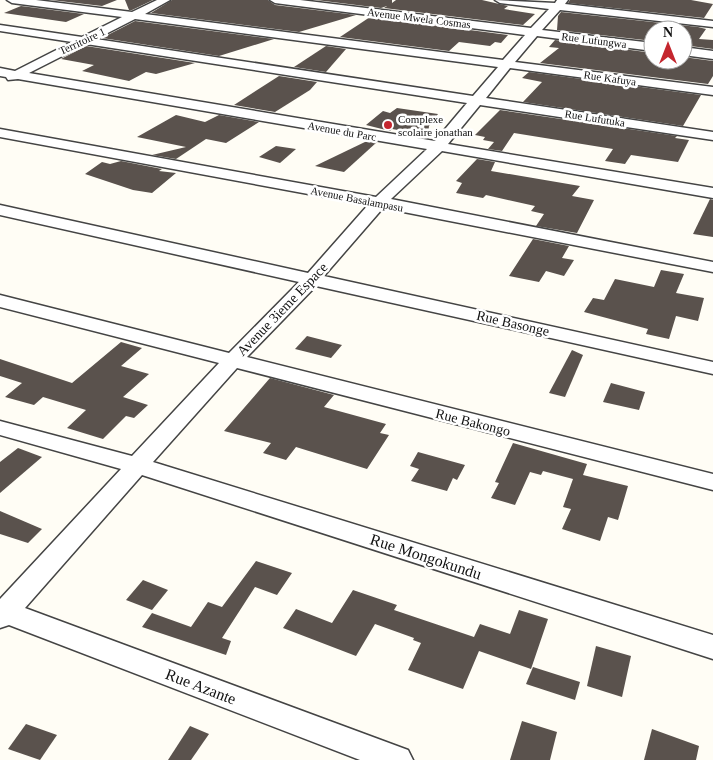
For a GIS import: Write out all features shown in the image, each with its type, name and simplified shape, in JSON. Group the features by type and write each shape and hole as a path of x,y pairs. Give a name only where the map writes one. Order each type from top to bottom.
{"street":[{"name":"Rue Kafuya","path":"12,0 713,91"},
{"name":"Territoire 1","path":"0,82 165,0"},
{"name":"Avenue Mwela Cosmas","path":"275,0 534,33"},
{"path":"500,0 561,3 713,24"},
{"name":"Avenue 3ieme Espace","path":"2,612 139,466 232,361 313,278 379,202 438,147 561,3"},
{"name":"Rue Lufutuka","path":"0,28 713,136"},
{"name":"Rue Lufungwa","path":"534,33 643,46"},
{"path":"693,52 713,55"},
{"name":"Avenue du Parc","path":"0,72 713,193"},
{"name":"Avenue Basalampasu","path":"0,133 379,202 713,267"},
{"name":"Rue Basonge","path":"0,210 713,368"},
{"name":"Rue Bakongo","path":"0,301 713,482"},
{"name":"Rue Mongokundu","path":"0,428 139,466 713,647"},
{"name":"Rue Azante","path":"2,612 397,760"}],"building":[{"path":"51,0 117,0 102,6"},
{"path":"125,0 153,0 129,10"},
{"path":"172,0 268,0 275,5 356,15 299,32 151,13"},
{"path":"316,0 392,0 392,3 396,0 482,0 508,6 504,9 535,14 523,25 384,8 387,6 381,8"},
{"path":"570,0 691,0 713,4 704,18 568,3"},
{"path":"21,6 84,14 66,22 4,13"},
{"path":"561,12 643,21 643,40 557,30 558,16"},
{"path":"370,17 508,35 501,43 495,42 490,46 459,42 449,51 340,37"},
{"path":"135,21 274,39 219,56 102,38"},
{"path":"693,26 706,29 699,39 713,40 713,49 693,46"},
{"path":"555,40 643,52 643,70 693,70 693,58 713,61 713,76 708,84 540,63 559,48 549,47"},
{"path":"86,46 195,63 156,74 146,72 129,81 82,71 94,65 61,59"},
{"path":"326,46 346,49 326,72 294,67"},
{"path":"529,72 701,95 683,126 523,102 542,82 522,78"},
{"path":"279,76 317,82 310,90 275,112 234,105"},
{"path":"397,108 438,114 429,126 428,135 392,129 390,131 366,125 383,111 390,113"},
{"path":"500,110 677,136 675,138 689,140 678,162 631,155 625,164 605,161 613,149 514,133 502,151 488,149 494,142 483,140 485,137 475,135"},
{"path":"176,115 205,122 219,115 259,122 226,143 206,139 176,159 152,155 186,147 137,137"},
{"path":"367,141 377,142 344,172 315,166"},
{"path":"276,146 296,149 280,163 259,157"},
{"path":"477,159 495,162 491,171 580,186 572,196 594,200 577,233 536,226 544,214 531,211 535,206 486,195 483,198 456,193 462,183 456,181"},
{"path":"121,161 162,169 159,171 176,173 152,193 133,190 85,174 102,162 110,164"},
{"path":"710,199 713,200 713,237 693,234"},
{"path":"533,239 569,246 562,258 574,260 564,276 546,271 539,282 509,276"},
{"path":"661,270 684,274 676,293 704,298 698,321 676,316 669,339 646,334 648,329 584,312 593,298 604,300 615,279 654,287"},
{"path":"307,336 342,345 331,358 295,349"},
{"path":"121,342 142,348 121,366 149,374 123,397 148,405 134,418 126,416 103,439 67,428 86,410 43,397 34,405 5,397 22,383 0,376 0,359 72,383"},
{"path":"572,350 583,355 565,397 549,393"},
{"path":"270,378 334,395 324,407 386,424 380,433 389,435 367,469 296,447 286,460 263,453 271,443 224,431"},
{"path":"611,383 645,392 639,410 603,402"},
{"path":"513,443 587,464 583,475 628,486 618,520 608,517 600,541 562,529 571,509 563,507 573,479 543,471 541,475 530,472 515,505 491,498 499,483 495,482"},
{"path":"18,448 42,457 0,493 0,462"},
{"path":"418,452 465,465 457,480 453,478 447,491 411,481 419,469 410,466"},
{"path":"0,511 42,529 28,543 0,534"},
{"path":"256,561 292,573 277,595 255,587 222,638 231,641 226,655 142,627 152,613 191,627 208,602 222,607"},
{"path":"143,580 168,590 152,610 126,600"},
{"path":"353,590 397,605 394,610 474,637 480,624 510,634 519,610 548,619 531,669 479,651 463,689 408,670 421,643 413,640 414,638 375,624 356,656 283,628 296,609 332,623"},
{"path":"596,646 631,656 622,697 587,686"},
{"path":"533,667 580,682 575,700 526,684"},
{"path":"522,721 557,732 550,760 510,760"},
{"path":"26,724 57,735 40,760 8,749"},
{"path":"190,726 209,734 191,760 168,760"},
{"path":"652,729 699,746 696,760 644,760"}],"place":[{"name":"Complexe scolaire jonathan","path":"388,125"}]}
